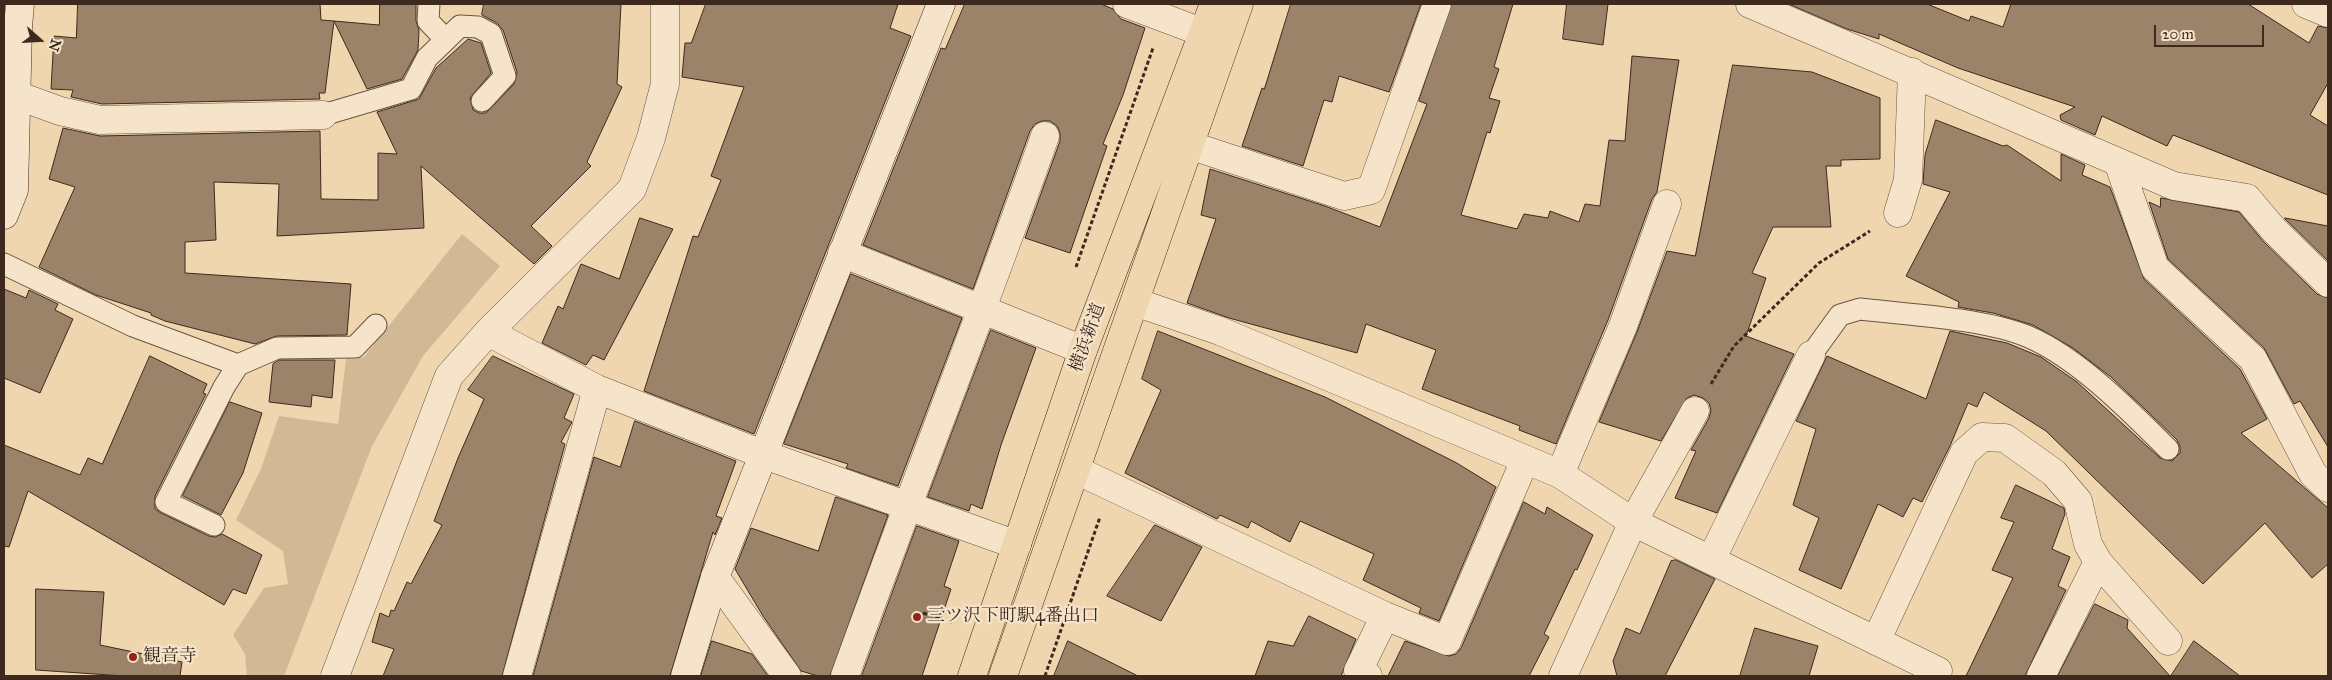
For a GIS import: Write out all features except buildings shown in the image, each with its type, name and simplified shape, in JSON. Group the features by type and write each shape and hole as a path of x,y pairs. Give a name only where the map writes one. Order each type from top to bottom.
{"highway":[{"name":"横浜新道","path":"972,676 1083,350 1214,4"},
{"name":"横浜新道","path":"1003,676 1239,4"}],"street":[{"path":"4,215 14,190 9,153 16,95 20,4"},
{"path":"335,676 450,376 488,332 632,189 651,138 666,84 665,4"},
{"path":"686,676 715,577 941,4"},
{"path":"1128,4 1204,33"},
{"path":"1190,145 1344,196 1371,190 1437,4"},
{"path":"1750,4 2174,186 2247,198 2274,230 2328,283"},
{"path":"2306,4 2328,13"},
{"path":"1898,213 1908,180 1912,72"},
{"path":"16,95 60,111 100,120 323,116"},
{"path":"845,676 906,505 983,311 1045,136"},
{"path":"2118,162 2155,268 2253,359 2313,474 2328,488"},
{"path":"1560,474 1623,326 1667,204"},
{"path":"842,253 1083,350"},
{"path":"1135,302 1220,331 1560,474 1633,522 1938,672"},
{"path":"488,332 597,389 762,454 1017,545"},
{"path":"1711,560 1811,355"},
{"path":"517,676 597,389"},
{"path":"1563,676 1633,522 1695,410"},
{"path":"1876,641 1964,453 1982,438 2006,438 2054,473 2078,501 2088,544 2098,562 2168,642"},
{"path":"1076,470 1385,616 1447,641 1525,460"},
{"path":"2041,676 2098,562"},
{"path":"715,577 787,676"},
{"path":"1368,676 1358,671 1385,616"}],"lane":[{"path":"428,4 428,21 446,40"},
{"path":"323,116 411,89 427,58 460,26 478,27 491,34 505,76 482,101"},
{"path":"4,264 133,326 238,364"},
{"path":"1811,355 1840,315 1860,309 1993,326 2030,338 2068,361 2105,389 2168,449"},
{"path":"214,525 166,502 224,387 238,364 277,348 355,348 376,325"}],"path":[{"path":"1695,410 1734,346 1819,263 1898,213"},
{"path":"1045,676 1111,486"},
{"path":"923,612 954,623"}],"shaded area":[{"path":"462,234 500,266 423,356 372,446 284,676 247,676 245,654 233,635 264,588 288,584 283,551 236,520 261,469 279,416 338,424 346,359 364,357"}],"place":[{"name":"三ツ沢下町駅4番出口","path":"917,617"},
{"name":"観音寺","path":"133,657"}]}
